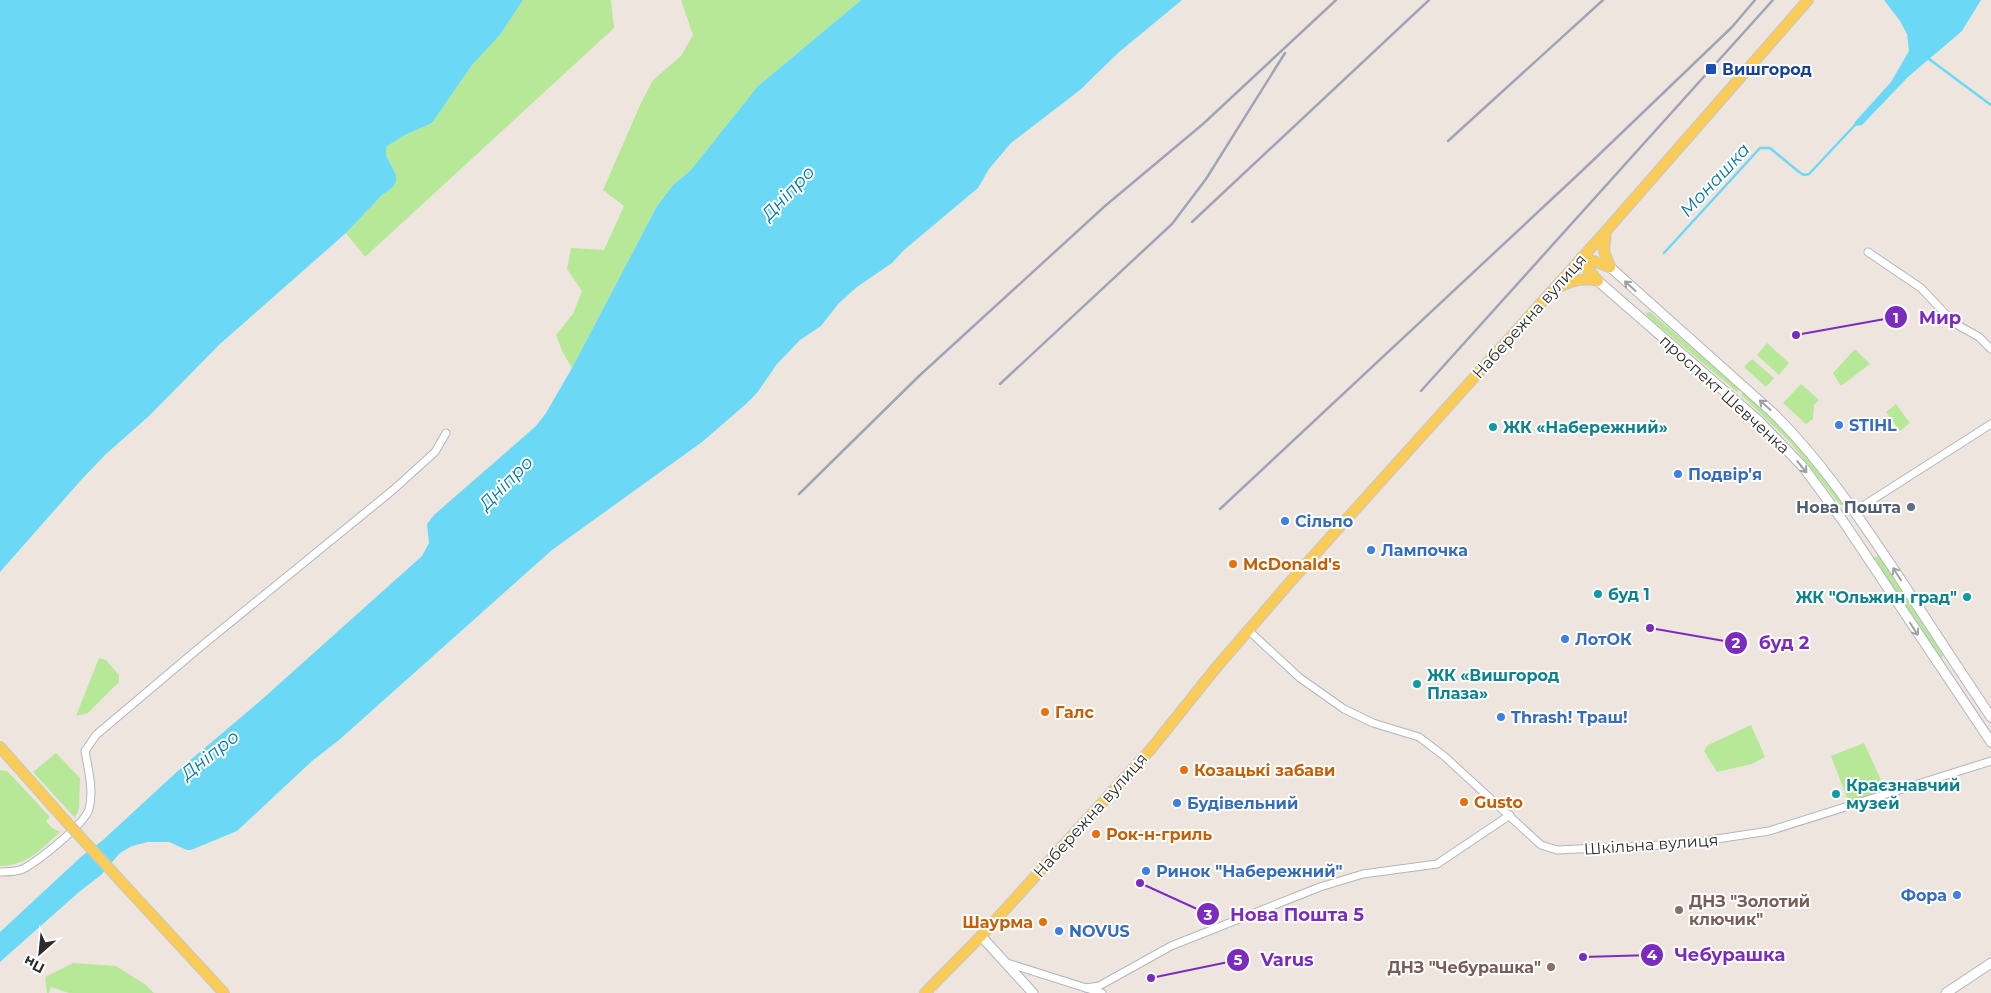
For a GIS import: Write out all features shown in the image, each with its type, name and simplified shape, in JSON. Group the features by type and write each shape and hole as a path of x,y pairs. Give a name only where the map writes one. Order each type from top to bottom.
{"main road":[{"name":"Набережна вулиця","path":"925,993 980,936 1151,749 1248,630 1606,231 1808,0"},
{"path":"1606,231 1604,251 1610,267"},
{"path":"1582,257 1610,267"},
{"path":"1582,257 1586,267 1598,281"},
{"path":"1555,288 1577,279 1587,278 1598,281"},
{"path":"0,747 224,993"}],"street":[{"path":"1868,252 1921,288 1954,323 1979,337 1991,349"},
{"name":"проспект Шевченка","path":"1610,267 1794,433 1824,468 1855,511 1991,717"},
{"name":"проспект Шевченка","path":"1598,281 1760,422 1784,446 1822,490 1991,742"},
{"path":"1638,315 1649,303"},
{"path":"1843,521 1855,511 1991,424"},
{"path":"0,872 21,870 39,860 83,820 89,809 91,794 85,751 96,735 199,648 393,490 435,452 446,433"},
{"path":"1086,988 1100,986 1171,946 1320,887 1363,874 1437,864 1510,815 1444,756 1419,738 1373,723 1344,709 1300,678 1248,630"},
{"path":"1942,671 1955,664"},
{"name":"Шкільна вулиця","path":"1510,815 1542,845 1557,850 1712,841 1769,831 1991,761"},
{"path":"980,936 1033,993"},
{"path":"1007,963 1102,993"},
{"path":"1946,993 1991,963"}],"green space":[{"path":"523,0 611,0 614,28 365,257 346,233 382,195 392,188 396,175 386,155 386,147 403,136 432,123 472,65 500,35"},
{"path":"681,0 861,0 758,86 690,171 673,185 657,206 572,368 562,351 556,335 573,314 582,291 567,269 571,248 604,250 624,206 603,190 653,80 681,56 693,35"},
{"path":"1650,312 1740,389 1737,392 1647,316 1646,313"},
{"path":"1767,343 1789,363 1779,375 1757,355"},
{"path":"1855,349 1870,364 1841,386 1833,373"},
{"path":"1752,359 1774,378 1766,387 1744,367"},
{"path":"1801,384 1819,400 1814,405 1813,419 1806,424 1783,403"},
{"path":"1743,392 1796,444 1844,502 1843,505 1840,505 1789,441 1741,395"},
{"path":"1896,404 1910,423 1900,431 1886,412"},
{"path":"1878,555 1943,655 1942,658 1939,657 1874,558"},
{"path":"99,658 106,660 119,675 119,682 88,713 76,716"},
{"path":"1751,725 1765,757 1752,764 1717,772 1704,751 1708,745"},
{"path":"1864,743 1886,791 1849,803 1831,756"},
{"path":"56,753 80,778 79,809 75,818 33,772"},
{"path":"0,770 7,771 11,775 50,817 46,821 52,828 60,832 26,860 0,866"},
{"path":"73,963 116,966 146,985 154,993 69,993 51,987 49,993 47,993 45,977"}],"water":[{"path":"0,0 523,0 500,35 472,65 432,123 403,136 386,147 386,155 396,175 396,182 392,188 382,195 346,233 220,344 149,416 105,455 0,572"},
{"name":"Дніпро","path":"861,0 1182,0 1118,53 1080,90 1011,143 989,169 978,188 904,250 892,263 857,287 839,303 821,326 800,340 777,364 757,393 746,404 702,442 552,550 339,740 312,761 237,831 191,850 169,842 148,842 132,846 120,853 101,875 0,962 0,932 82,856 103,840 181,768 259,702 422,556 429,543 427,524 434,515 536,426 546,413 572,368 657,206 673,185 690,171 758,86"},
{"path":"1884,0 1981,0 1962,31 1908,77 1862,125 1857,126 1854,123 1891,82 1909,51 1907,34"}],"waterway":[{"path":"1929,59 1991,105"},
{"name":"Монашка","path":"1664,253 1760,148 1770,148 1799,172 1804,175 1809,174 1855,125"}],"railway":[{"path":"799,494 919,376 1105,206 1203,124 1336,0"},
{"path":"1192,222 1429,0"},
{"path":"1448,141 1603,0"},
{"path":"1220,509 1584,169 1732,27 1755,0"},
{"path":"1421,391 1773,0"},
{"path":"1000,384 1172,224 1206,179 1285,53"}],"place":[{"name":"Вишгород","path":"1711,69"},
{"name":"Мир","path":"1796,335"},
{"name":"STIHL","path":"1839,425"},
{"name":"ЖК «Набережний»","path":"1493,427"},
{"name":"Подвір'я","path":"1678,474"},
{"name":"Нова Пошта","path":"1911,507"},
{"name":"Сільпо","path":"1285,521"},
{"name":"Лампочка","path":"1371,550"},
{"name":"McDonald's","path":"1233,564"},
{"name":"буд 1","path":"1598,594"},
{"name":"ЖК \"Ольжин град\"","path":"1967,597"},
{"name":"буд 2","path":"1650,628"},
{"name":"ЛотОК","path":"1565,639"},
{"name":"ЖК «Вишгород Плаза»","path":"1417,684"},
{"name":"Галс","path":"1045,712"},
{"name":"Thrash! Траш!","path":"1501,717"},
{"name":"Козацькі забави","path":"1184,770"},
{"name":"Краєзнавчий музей","path":"1836,794"},
{"name":"Gusto","path":"1464,802"},
{"name":"Будівельний","path":"1177,803"},
{"name":"Рок-н-гриль","path":"1096,834"},
{"name":"Ринок \"Набережний\"","path":"1146,871"},
{"name":"Нова Пошта 5","path":"1140,883"},
{"name":"Фора","path":"1957,895"},
{"name":"ДНЗ \"Золотий ключик\"","path":"1679,910"},
{"name":"Шаурма","path":"1043,922"},
{"name":"NOVUS","path":"1059,931"},
{"name":"Чебурашка","path":"1583,957"},
{"name":"ДНЗ \"Чебурашка\"","path":"1551,967"},
{"name":"Varus","path":"1151,978"}]}
